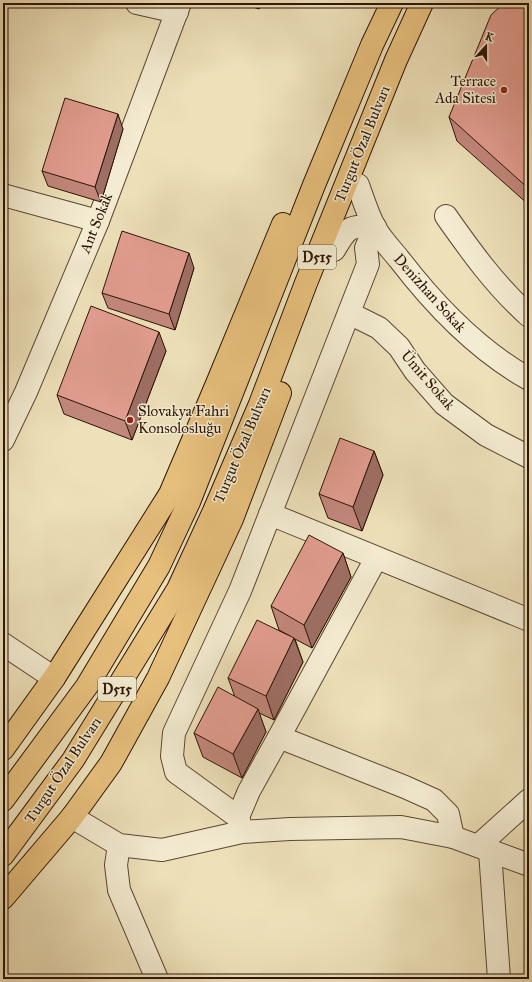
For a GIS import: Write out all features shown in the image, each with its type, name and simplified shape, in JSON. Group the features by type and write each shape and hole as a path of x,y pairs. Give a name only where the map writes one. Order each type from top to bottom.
{"highway":[{"path":"3,749 54,678 170,494 216,386 337,90 358,47 384,3"},
{"name":"Turgut Özal Bulvarı","path":"3,800 88,686 159,566 189,502 314,185 372,45 392,3"},
{"name":"Turgut Özal Bulvarı","path":"3,855 74,760 178,589 214,511 260,404 306,283 396,60 422,3"},
{"path":"3,898 72,817 111,763 158,678 201,588 232,519 334,250 358,185 396,60"}],"street":[{"path":"137,3 179,8"},
{"name":"Ant Sokak","path":"3,440 26,392 98,221 179,8"},
{"name":"Denizhan Sokak","path":"358,185 375,227 414,279 468,334 496,358 529,379"},
{"path":"3,196 98,221"},
{"path":"446,216 479,263 511,300 529,316"},
{"path":"240,824 176,772 172,756 174,733 240,591 350,313 368,264 366,248 375,227 357,226 345,231 334,250"},
{"name":"Ümit Sokak","path":"350,313 379,328 399,347 415,371 444,404 486,435 529,457"},
{"path":"270,514 529,620"},
{"path":"240,824 249,791 374,564"},
{"path":"3,644 54,678"},
{"path":"279,737 434,800 448,814 453,837"},
{"path":"499,979 484,848 529,800"},
{"path":"72,817 119,845 162,850 240,824 290,829 401,827 453,837 529,865"},
{"path":"119,845 116,865 119,890 157,979"}],"building":[{"name":"Terrace Ada Sitesi","path":"504,3 527,3 529,5 529,189 449,117 491,15"},
{"path":"65,98 118,114 95,187 42,171"},
{"path":"122,231 189,253 169,314 102,293"},
{"path":"91,306 159,332 125,421 57,395"},
{"path":"340,438 374,451 353,507 319,494"},
{"path":"309,535 343,553 304,625 271,606"},
{"path":"257,620 294,638 266,696 228,678"},
{"path":"218,687 258,709 233,754 194,733"}],"place":[{"name":"Terrace Ada Sitesi","path":"504,90"},
{"name":"Slovakya Fahri Konsolosluğu","path":"130,420"}]}
